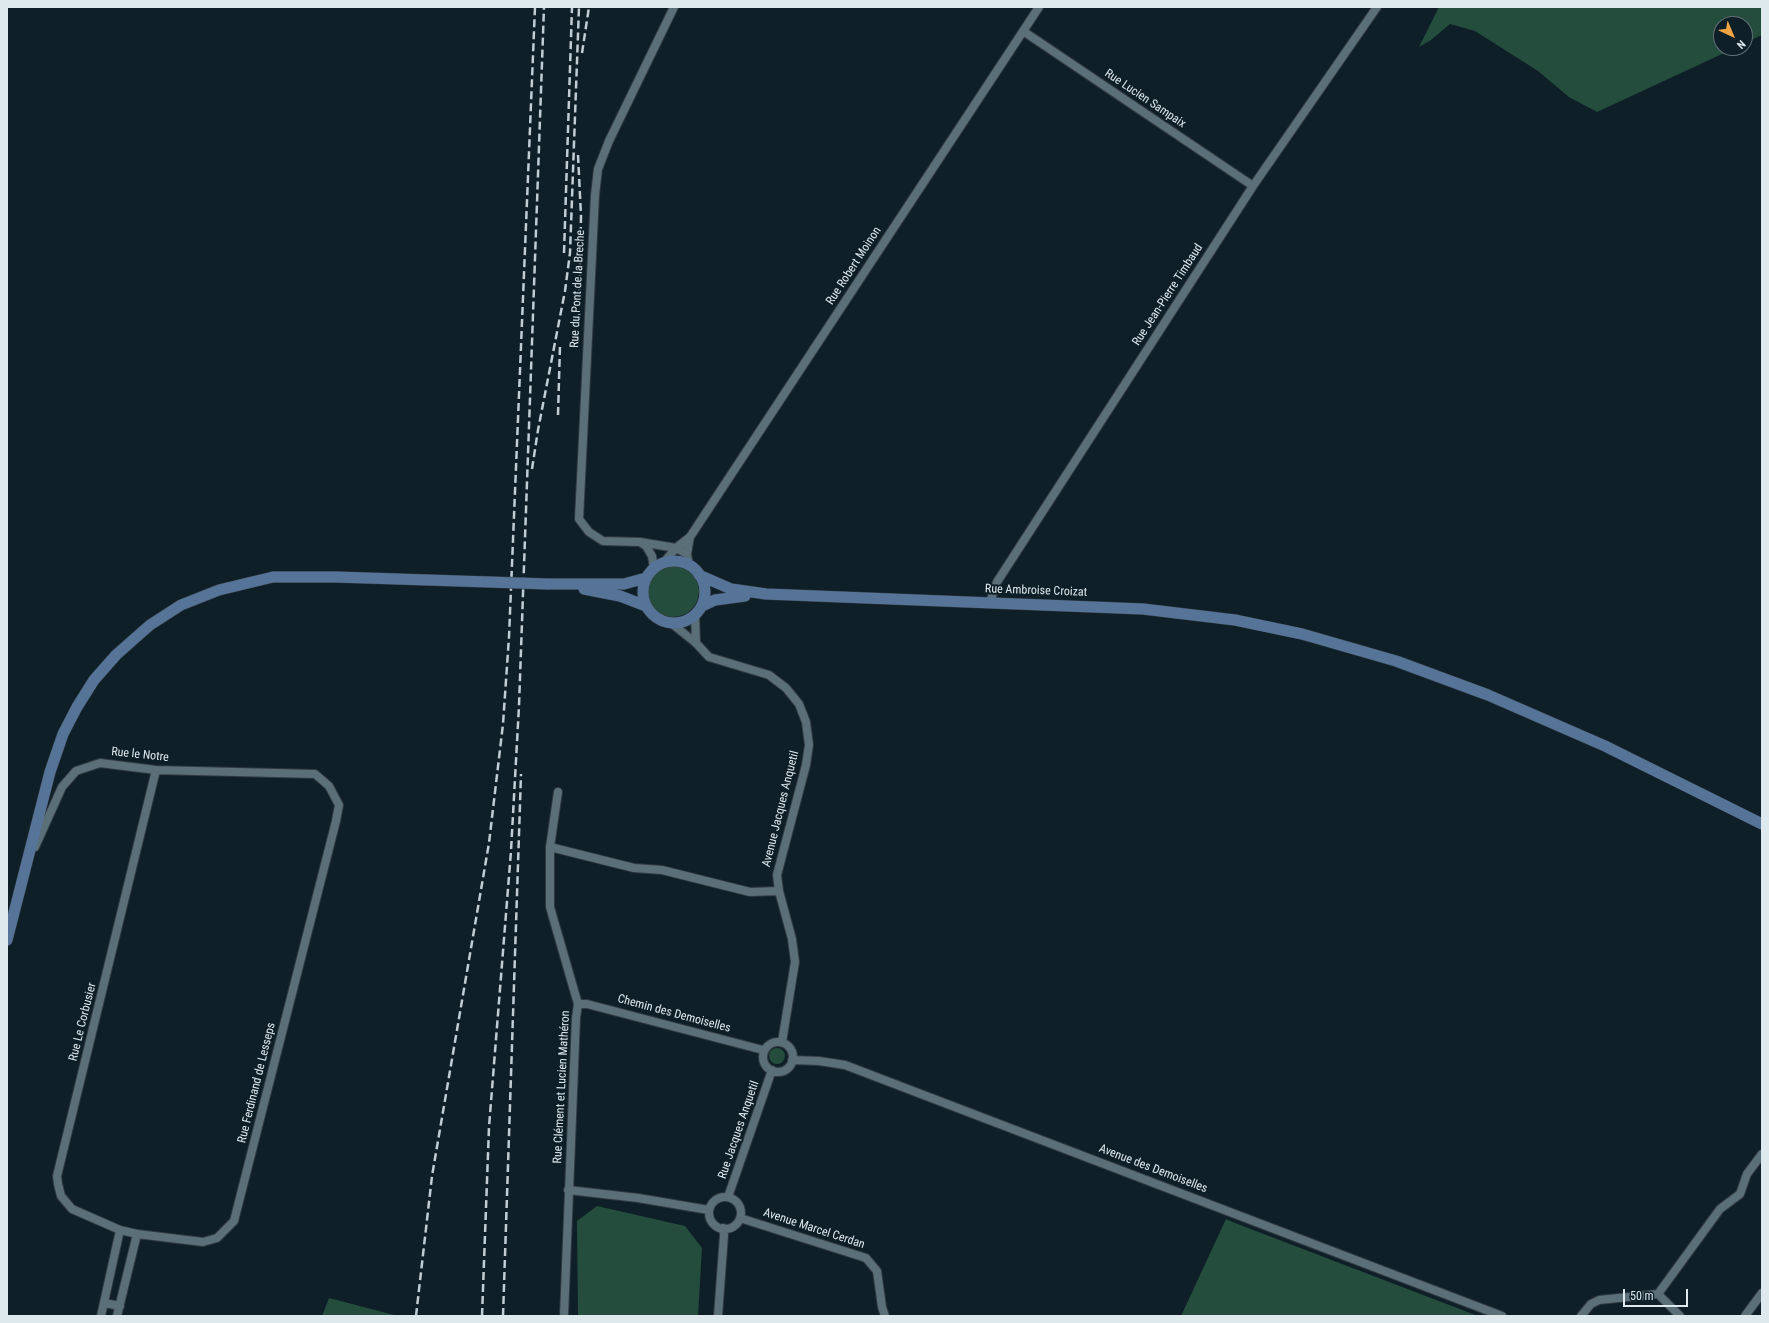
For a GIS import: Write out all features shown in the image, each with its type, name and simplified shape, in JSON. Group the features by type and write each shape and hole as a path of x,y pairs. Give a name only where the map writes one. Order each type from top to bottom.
{"main road":[{"path":"675,561 689,565 699,574 731,589 766,594 722,598 698,610 681,622 671,623 656,618 646,606 642,592 646,578 654,568 664,562 675,561"},
{"path":"698,610 704,587 699,574"},
{"path":"7,940 57,749 77,707 94,680 116,654 140,632 169,612 219,590 273,577 329,576 564,585 624,584 646,578"},
{"path":"564,585 614,595 646,606"},
{"name":"Rue Ambroise Croizat","path":"766,594 990,602 1174,612 1235,620 1302,634 1389,659 1488,695 1605,746 1762,824"}],"street":[{"name":"Rue du Pont de la Breche","path":"674,7 602,156 598,169 595,195 579,519 589,532 603,540 640,542 676,548 687,554"},
{"name":"Rue Robert Moinon","path":"664,562 676,548 690,537 1039,7"},
{"name":"Rue Jean-Pierre Timbaud","path":"990,602 997,582 1253,186 1376,7"},
{"name":"Rue Lucien Sampaix","path":"1023,31 1253,186"},
{"name":"Rue Robert Moinon","path":"689,565 687,554 690,537"},
{"path":"640,542 646,546 652,556 654,568"},
{"path":"696,643 698,610"},
{"path":"671,623 696,643"},
{"name":"Avenue Jacques Anquetil","path":"696,643 709,657 769,675 786,688 799,704 806,722 809,745 804,772 777,875 779,891 792,939 795,962 782,1042"},
{"name":"Rue le Notre","path":"25,870 62,787 76,771 100,763 156,770 315,774"},
{"name":"Rue Le Corbusier","path":"137,1234 120,1230 72,1208 61,1196 58,1176 156,770"},
{"name":"Rue Ferdinand de Lesseps","path":"137,1234 203,1242 217,1238 234,1222 339,805 329,786 315,774"},
{"name":"Rue Clément et Lucien Mathéron","path":"558,792 550,846 550,907 578,1004 576,1018 568,1190 564,1316"},
{"path":"550,846 634,868 662,870 750,892 779,891"},
{"name":"Chemin des Demoiselles","path":"578,1004 587,1004 763,1050"},
{"path":"782,1042 790,1048 792,1060 790,1065 782,1071 772,1070 764,1064 763,1050 772,1044 782,1042"},
{"name":"Avenue des Demoiselles","path":"792,1060 819,1061 844,1065 903,1086 1502,1316"},
{"name":"Rue Jacques Anquetil","path":"728,1197 772,1070"},
{"path":"1581,1316 1590,1304 1599,1300 1658,1294 1720,1209 1740,1194 1747,1174 1762,1154"},
{"path":"568,1190 638,1198 709,1210"},
{"path":"728,1197 740,1207 740,1218 733,1226 723,1228 714,1224 709,1215 709,1210 711,1205 718,1198 728,1197"},
{"name":"Avenue Marcel Cerdan","path":"740,1218 866,1258 877,1271 882,1307 885,1316"},
{"path":"718,1316 724,1235 723,1228"},
{"path":"101,1316 120,1230"},
{"path":"117,1316 137,1234"},
{"path":"1745,1316 1762,1293"},
{"path":"1658,1294 1680,1316"},
{"path":"104,1303 120,1306"}],"green space":[{"path":"1439,7 1762,7 1762,35 1753,39 1753,16 1713,16 1713,56 1718,56 1597,112 1569,97 1538,71 1475,31 1450,24 1431,40 1419,47"},
{"path":"668,565 678,565 688,569 695,576 699,586 699,596 695,606 688,613 678,617 668,617 658,613 651,606 647,596 647,586 651,576 658,569"},
{"path":"777,1048 784,1053 785,1056 780,1063 777,1064 770,1059 769,1056 774,1049"},
{"path":"597,1206 685,1226 702,1248 698,1316 578,1316 577,1221"},
{"path":"1226,1219 1235,1223 1478,1316 1181,1316"},
{"path":"329,1298 398,1316 322,1316"}],"railway":[{"path":"416,1316 432,1176 489,843 503,724 509,637 535,7"},
{"path":"482,1316 489,1127 511,851 519,706 544,7"},
{"path":"564,253 572,7"},
{"path":"532,469 538,430 565,291 570,253 579,7"},
{"path":"582,53 589,7"},
{"path":"578,155 581,216 579,322"},
{"path":"558,415 560,345"},
{"path":"503,1316 521,774"}]}
